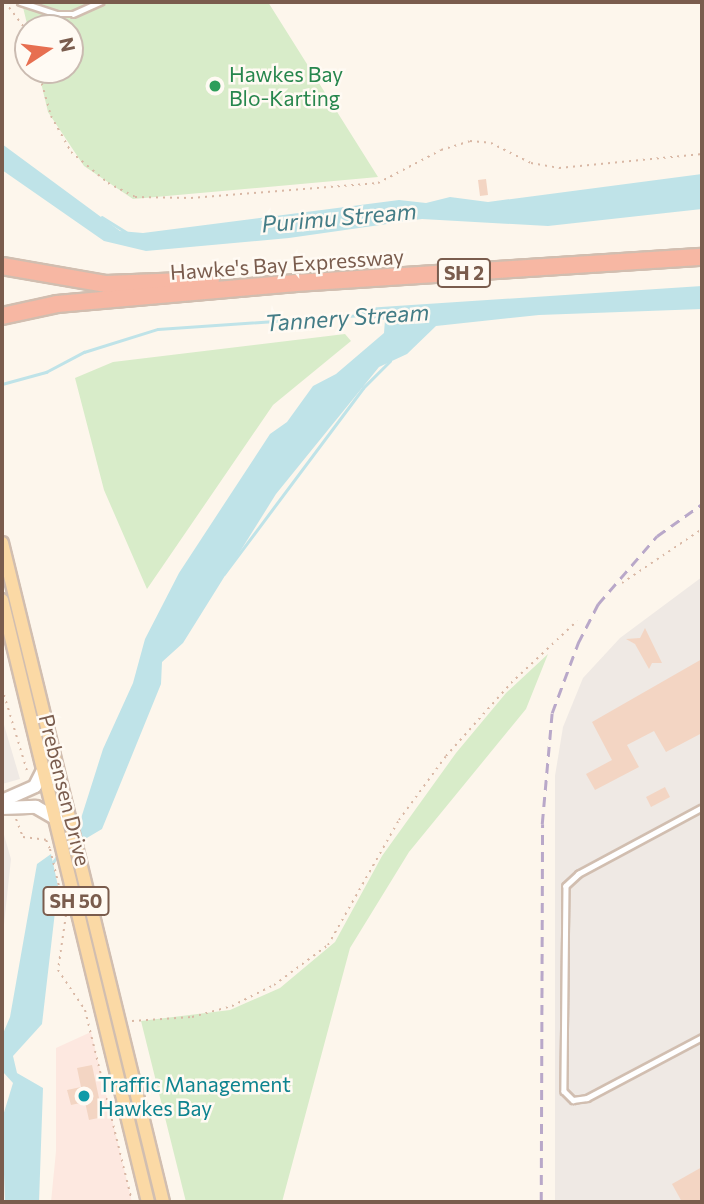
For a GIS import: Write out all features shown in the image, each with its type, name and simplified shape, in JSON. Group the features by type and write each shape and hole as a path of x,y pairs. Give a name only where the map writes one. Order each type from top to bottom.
{"highway":[{"name":"Hawke's Bay Expressway","path":"2,266 81,281 157,283 702,248"},
{"name":"Hawke's Bay Expressway","path":"2,316 29,307 269,285 702,257"}],"main road":[{"name":"Prebensen Drive","path":"2,543 163,1202"},
{"name":"Prebensen Drive","path":"2,600 148,1202"},
{"path":"6,806 35,786 44,768"},
{"path":"6,806 36,807 57,819"}],"lane":[{"path":"20,2 56,14 73,14 100,2"},
{"path":"702,808 579,874 566,886 564,1091 573,1100 587,1098 702,1037"}],"path":[{"path":"42,84 51,117 71,152 108,183 135,197 191,198 378,183 441,150 470,141 491,142 531,163 559,168 702,154"},
{"path":"622,583 702,529"},
{"path":"120,1022 192,1017 232,1006 274,985 328,945 399,820 446,756 511,683 577,621"},
{"path":"2,688 14,717 28,776 25,782"},
{"path":"6,806 23,837 46,840 50,849 66,915 58,971 85,1010 132,1202"}],"shaded area":[{"path":"702,577 702,1202 555,1202 555,776 563,727 583,678 620,638"},
{"path":"2,718 20,779 2,784"},
{"path":"2,828 11,859 2,943"},
{"path":"91,1032 132,1202 51,1202 56,1151 56,1048"}],"green space":[{"path":"268,2 378,177 133,199 84,166 48,112 41,84 84,84 84,14 25,14 22,3"},
{"path":"345,334 351,341 273,405 147,589 104,490 75,378 113,362"},
{"path":"548,654 526,709 409,852 350,948 282,1202 186,1202 141,1021 230,1010 280,988 335,942 382,856 456,753 506,693"}],"water":[{"path":"2,144 120,231 143,233 399,200 426,203 450,197 488,202 702,174 702,209 548,226 422,219 289,238 146,251 104,241 2,170"},
{"path":"702,286 702,309 539,315 436,326 407,354 379,367 276,494 183,643 162,662 161,684 102,829 80,842 77,831 103,749 133,683 145,639 179,573 270,434 287,422 313,386 336,374 384,333 385,320 358,316 366,308"},
{"path":"51,854 58,886 42,1024 13,1056 17,1073 43,1088 39,1202 5,1202 2,1119 13,1083 3,1072 2,1036 10,1017 37,864"}],"building":[{"path":"486,179 488,195 480,196 478,180"},
{"path":"645,628 662,663 652,663 649,669 635,644 626,639 640,638"},
{"path":"702,659 702,733 666,752 654,731 627,745 639,767 595,790 586,774 612,760 592,722"},
{"path":"665,787 670,797 651,807 646,797"},
{"name":"Traffic Management Hawkes Bay","path":"92,1065 103,1117 89,1120 85,1102 71,1105 67,1090 81,1087 77,1068"},
{"path":"702,1167 702,1202 682,1202 672,1184"}],"waterway":[{"name":"Purimu Stream","path":"102,217 126,232"},
{"name":"Tannery Stream","path":"2,384 46,372 84,352 158,329 362,315"},
{"path":"224,574 363,388 390,361"},
{"path":"51,865 56,858"}],"railway":[{"path":"541,1202 542,824 552,713 578,643 598,604 657,536 702,504"}],"place":[{"name":"Hawkes Bay Blo-Karting","path":"215,86"},
{"name":"Traffic Management Hawkes Bay","path":"84,1096"}]}
